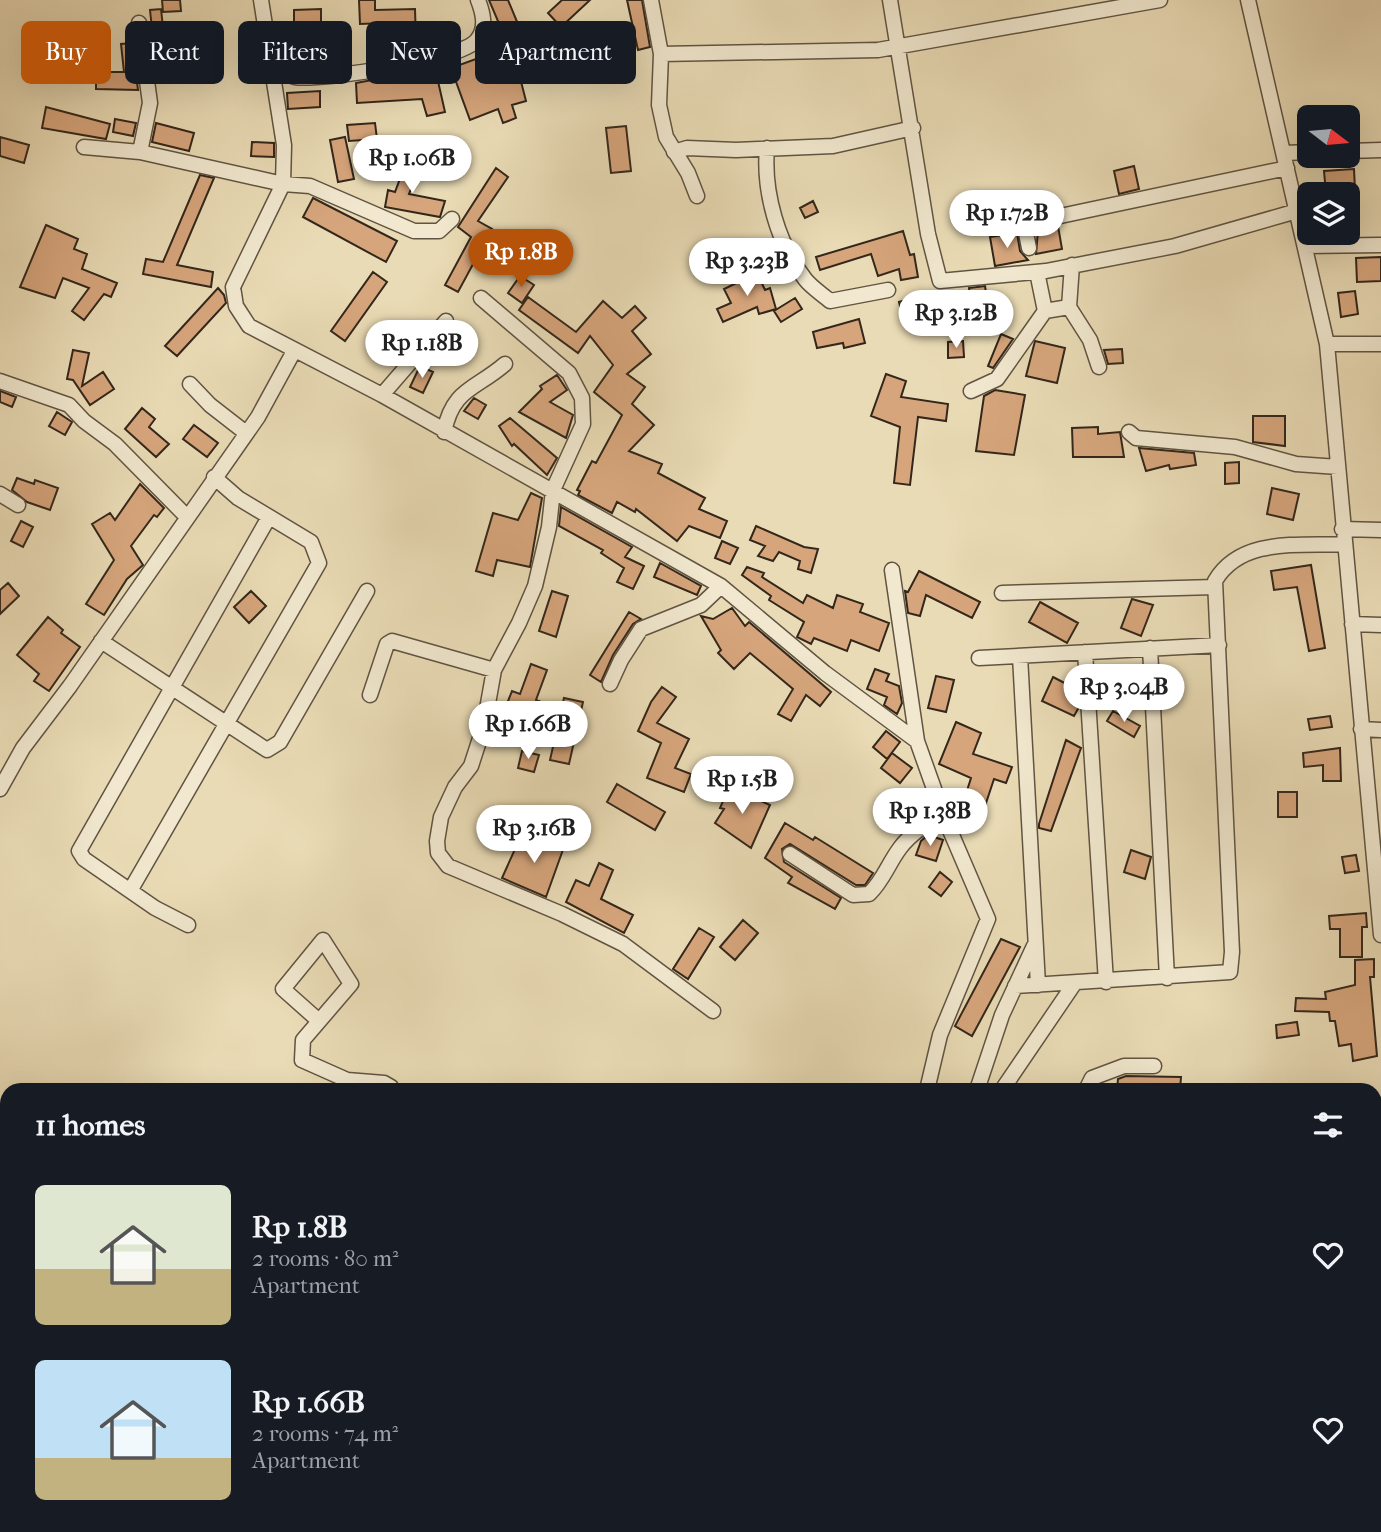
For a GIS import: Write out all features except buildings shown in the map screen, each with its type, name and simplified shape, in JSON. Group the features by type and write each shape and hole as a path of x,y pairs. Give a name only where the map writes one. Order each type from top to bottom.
{"street":[{"path":"261,0 264,21"},
{"path":"352,70 433,60 466,49 478,39 484,16 478,0"},
{"path":"651,0 661,54 659,105 666,137 688,173 697,196"},
{"path":"890,0 913,128 928,234 940,281 1037,272 1175,246 1297,211 1248,0"},
{"path":"661,54 897,47 1160,0"},
{"path":"140,152 150,103 147,84"},
{"path":"273,84 284,145 283,184 233,287 236,306 249,326 382,395 721,586 825,673 918,741"},
{"path":"674,152 687,148 833,146 913,128"},
{"path":"84,147 140,152 283,184 310,186 414,231 439,231 452,219"},
{"path":"767,148 765,170 771,206 805,280 830,301 888,290"},
{"path":"1360,151 1381,150"},
{"path":"1285,153 1297,152"},
{"path":"1029,248 1026,233 1031,222 1287,168"},
{"path":"1381,245 1305,246 1327,344 1381,935"},
{"path":"1072,265 1069,307 1090,340 1099,367"},
{"path":"1037,272 1045,311"},
{"path":"481,298 569,373 582,398 583,424 553,490 550,527 535,586 494,670 484,726 471,766 455,787 442,817 437,841 438,853 448,866 457,871 562,914 623,944 713,1011"},
{"path":"971,391 997,379 1045,311 1069,307"},
{"path":"382,395 446,321"},
{"path":"1327,344 1381,344"},
{"path":"0,789 23,748 246,433 294,351"},
{"path":"444,432 448,411 456,398 505,364"},
{"path":"0,382 69,404 84,421 116,444 187,517"},
{"path":"190,384 246,433"},
{"path":"1129,432 1136,439 1235,447 1296,464 1338,467"},
{"path":"130,891 319,563 311,542 238,498 214,477"},
{"path":"0,494 18,505"},
{"path":"188,925 130,891 84,859 79,851 269,517"},
{"path":"1015,986 1225,975 1233,967 1215,587 1219,574 1238,555 1247,551 1381,530"},
{"path":"892,570 918,741 943,814 988,919 940,1035 929,1083"},
{"path":"610,684 621,660 641,629 701,605 721,586"},
{"path":"1002,593 1215,587"},
{"path":"101,641 267,750 280,742 367,591"},
{"path":"1352,624 1381,625"},
{"path":"370,695 387,644 392,641 494,670"},
{"path":"979,658 1219,645"},
{"path":"1150,649 1167,978"},
{"path":"1085,652 1106,982"},
{"path":"1020,656 1038,985"},
{"path":"1361,729 1381,730"},
{"path":"790,854 853,895 869,894 880,884 900,848 920,829 943,814"},
{"path":"319,1021 283,989 323,940 351,984 303,1040 302,1060 347,1080 384,1083"},
{"path":"980,1083 1015,986 1035,944"},
{"path":"1008,1083 1074,984"},
{"path":"1090,1083 1092,1078 1114,1068 1154,1066"}]}
